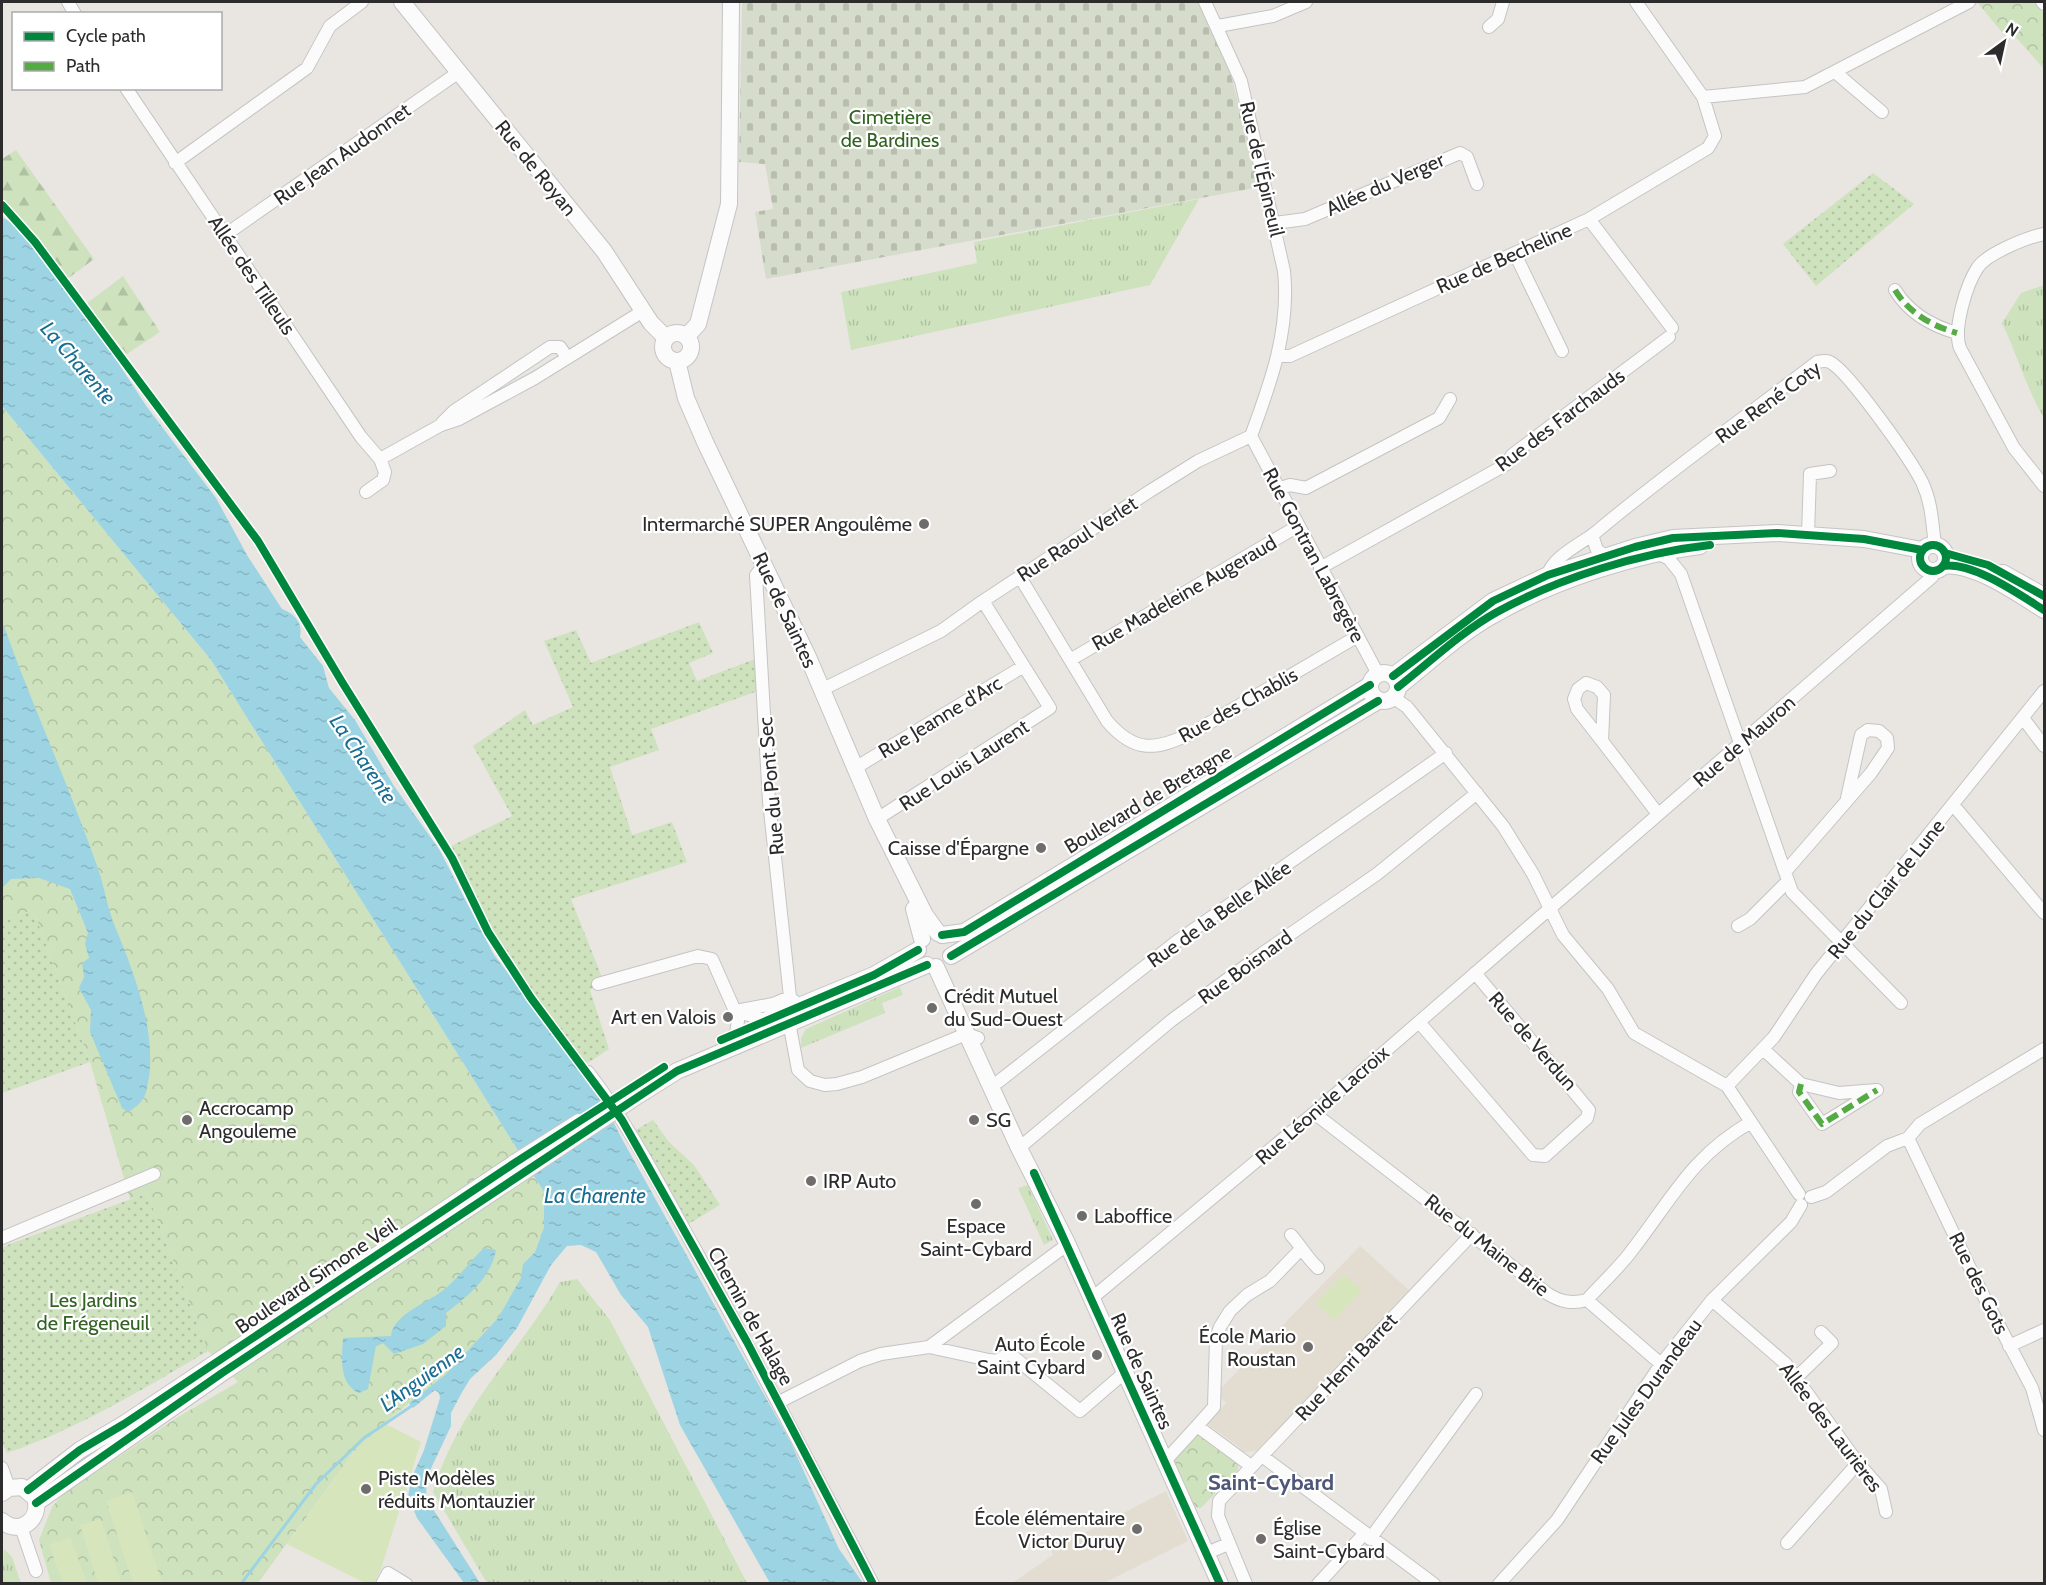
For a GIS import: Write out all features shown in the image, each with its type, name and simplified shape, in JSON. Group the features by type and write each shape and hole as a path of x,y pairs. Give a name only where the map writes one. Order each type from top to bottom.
{"main road":[{"name":"Rue de Royan","path":"402,2 604,251 651,323 666,338"},
{"path":"687,336 698,324 729,204 731,2"},
{"path":"674,333 687,336 692,344 691,352 685,359 677,361 665,355 663,346 666,338 674,333"},
{"name":"Rue de Saintes","path":"677,361 686,398 705,442 764,565 877,819 925,915 935,951 1217,1577"},
{"name":"Boulevard de Bretagne","path":"1385,687 1493,601 1548,575 1606,556 1674,538 1777,533 1864,539 1933,558 1991,579 2044,610"},
{"name":"Boulevard de Bretagne","path":"935,951 1385,687 1498,612 1588,574 1687,548 1743,542 1822,544 1871,548 1988,566 2044,596"},
{"name":"Boulevard Simone Veil","path":"32,1497 80,1450 124,1424 628,1096 665,1066 766,1020 794,1001 874,975 935,951"},
{"name":"Boulevard Simone Veil","path":"628,1096 677,1071 789,1022 935,951"},
{"name":"Rue de Saintes","path":"973,1036 998,1082 1022,1147"},
{"path":"5,1491 32,1497 32,1521 7,1525"}],"street":[{"path":"175,164 307,68 330,26 362,2"},
{"name":"Rue de l'Épineuil","path":"1205,2 1218,26 1241,81 1275,223 1286,296 1279,350"},
{"path":"1218,26 1273,16 1306,2"},
{"path":"1489,27 1498,19 1503,2"},
{"path":"1636,2 1703,97 1797,88 1835,72 1969,2"},
{"name":"Rue Jean Audonnet","path":"225,235 459,72"},
{"path":"1835,72 1882,112"},
{"name":"Allée des Tilleuls","path":"127,90 361,437 381,459"},
{"name":"Rue de Becheline","path":"1279,350 1290,356 1515,254 1589,219 1708,148 1715,136 1703,97"},
{"name":"Allée du Verger","path":"1275,223 1305,219 1460,153 1467,157 1477,184"},
{"name":"Rue des Farchauds","path":"1320,568 1507,464 1512,455 1670,332 1589,219"},
{"path":"2044,234 2025,238 1978,266 1957,333 1960,348 2013,448 2044,486"},
{"path":"1515,254 1562,351"},
{"path":"1895,290 1924,319 1957,333"},
{"path":"366,492 383,480 385,472 381,459 441,425 478,409 560,364 566,356 644,311"},
{"path":"441,425 454,411 550,347 560,347 566,356"},
{"path":"1251,436 1279,350"},
{"name":"Rue René Coty","path":"1548,575 1549,570 1558,560 1808,369 1825,360 1832,363 1856,389 1904,452 1922,483 1932,513 1933,558"},
{"path":"1278,489 1290,485 1306,488 1440,418 1450,399"},
{"name":"Rue Gontran Labregère","path":"1251,436 1385,687 1407,707 1503,826 1550,907 1552,918 1563,935 1608,989 1634,1033 1727,1086 1804,1198"},
{"name":"Rue Raoul Verlet","path":"821,690 941,631 1150,491 1198,462 1251,436"},
{"path":"1808,535 1810,474 1830,471"},
{"name":"Rue Madeleine Augeraud","path":"1070,660 1298,526"},
{"path":"1592,535 1597,550 1606,556"},
{"path":"1681,574 1687,548"},
{"path":"1659,554 1670,559 1681,574 1792,892 1901,1003"},
{"name":"Rue de Mauron","path":"1550,907 1932,577 1933,558"},
{"name":"Rue du Pont Sec","path":"764,565 756,575 769,801 794,1001"},
{"name":"Rue des Chablis","path":"1020,577 1107,721 1122,738 1156,746 1192,732 1358,636"},
{"path":"983,601 1024,666"},
{"name":"Rue Louis Laurent","path":"877,819 1050,708 1024,666"},
{"name":"Rue Jeanne d'Arc","path":"855,768 1024,666"},
{"name":"Rue du Clair de Lune","path":"1727,1086 1774,1037 1816,974 1954,806 2044,691"},
{"path":"2023,718 2044,746"},
{"path":"1738,926 1750,919 1786,877 1847,798 1871,773 1888,748 1887,738 1879,731 1868,730 1861,735 1847,798"},
{"path":"1602,741 1658,814"},
{"name":"Rue de la Belle Allée","path":"998,1082 1176,942 1446,753"},
{"name":"Rue Boisnard","path":"1022,1147 1172,1020 1377,874 1477,793"},
{"path":"1954,806 2044,913"},
{"name":"Rue Léonide Lacroix","path":"1091,1299 1314,1113 1550,907"},
{"path":"598,984 698,956 708,956 712,959 735,1011 738,1021 736,1033"},
{"name":"Rue de Verdun","path":"1419,1022 1533,1155 1545,1156 1587,1118 1589,1110 1475,973"},
{"path":"735,1011 794,1001"},
{"path":"735,1011 766,1020"},
{"path":"789,1022 798,1070 810,1081 825,1085 862,1077 973,1036"},
{"path":"1763,1049 1801,1084 1839,1092 1876,1090 1822,1124 1800,1092 1801,1084"},
{"name":"Rue Jules Durandeau","path":"1500,1584 1557,1520 1661,1364 1712,1300 1791,1222 1804,1198 1826,1192 1887,1146 1908,1138 1920,1124 2044,1049"},
{"name":"Chemin de Halage","path":"588,1072 622,1120 779,1402 873,1584"},
{"name":"Rue du Maine Brie","path":"1314,1113 1558,1300 1577,1303 1587,1300"},
{"path":"1661,1364 1587,1300 1632,1251 1699,1159 1720,1140 1751,1122"},
{"name":"Rue des Gots","path":"1908,1138 2009,1346 2032,1388 2044,1430"},
{"path":"2,1238 154,1174"},
{"name":"Rue Henri Barret","path":"1228,1544 1218,1516 1219,1501 1472,1234"},
{"path":"1291,1235 1298,1243 1300,1250 1318,1268"},
{"path":"929,1347 1060,1250 1069,1246"},
{"path":"1165,1461 1214,1407 1216,1339 1230,1311 1247,1295 1270,1281 1300,1250"},
{"name":"Allée des Laurières","path":"1712,1300 1754,1335 1797,1377 1858,1462 1881,1489 1886,1512"},
{"path":"2009,1346 2044,1330"},
{"path":"1797,1377 1832,1343 1821,1332"},
{"path":"779,1402 860,1361 881,1354 929,1347 997,1361 1009,1353 1080,1411 1124,1373"},
{"path":"1318,1584 1367,1537 1476,1394"},
{"path":"1197,1426 1251,1467"},
{"path":"1262,1456 1367,1537 1434,1584"},
{"path":"1787,1543 1858,1462"},
{"path":"2,1468 5,1491"},
{"path":"7,1525 36,1571"},
{"path":"1206,1553 1228,1544 1246,1584"},
{"path":"1217,1577 1235,1561"},
{"path":"382,1584 388,1573 402,1582"}],"shaded area":[{"name":"École Mario Roustan","path":"1360,1246 1409,1290 1257,1451 1242,1452 1239,1447 1207,1424 1226,1403 1218,1395 1218,1391"},
{"name":"École élémentaire Victor Duruy","path":"1166,1491 1188,1541 1104,1583 1012,1583 1053,1555 1051,1550"}],"green space":[{"name":"Cimetière de Bardines","path":"742,2 1199,2 1228,64 1260,187 766,279 755,212 773,209 765,164 739,162"},
{"path":"1977,2 2036,3 2044,14 2044,69 2011,32 2005,36"},
{"path":"16,150 94,259 66,280 19,216 2,199 2,159"},
{"path":"1873,173 1914,204 1816,286 1783,244"},
{"path":"1199,199 1150,285 851,350 841,292 977,263 974,242"},
{"path":"123,276 160,332 127,354 86,304"},
{"path":"2044,285 2044,418 2002,323 2021,293"},
{"path":"2,406 211,660 544,1192 544,1227 535,1252 523,1264 522,1278 498,1318 445,1375 384,1423 354,1452 258,1583 51,1583 39,1540 52,1507 63,1494 178,1417 238,1382 208,1351 147,1193 130,1199 90,1062 33,910 2,921"},
{"path":"699,622 713,653 689,663 697,681 755,659 758,691 651,729 659,750 610,767 632,835 672,822 687,862 571,899 603,980 590,990 609,1049 585,1065 503,951 451,846 512,816 473,746 525,710 533,725 573,707 544,641 576,630 591,663"},
{"path":"33,910 90,1062 2,1093 2,921"},
{"path":"900,987 903,995 882,1003 885,1013 801,1048 801,1038 806,1029"},
{"path":"653,1120 669,1142 694,1165 720,1205 685,1226 632,1132"},
{"path":"1028,1185 1053,1240 1044,1245 1018,1188"},
{"name":"Les Jardins de Frégeneuil","path":"147,1193 208,1351 85,1420 7,1453 2,1442 2,1247"},
{"path":"1344,1274 1362,1291 1334,1320 1316,1303"},
{"path":"577,1279 610,1320 747,1583 487,1583 433,1492 457,1434 473,1408 560,1282"},
{"name":"Piste Modèles réduits Montauzier","path":"384,1423 421,1442 381,1569 374,1583 365,1583 287,1544 354,1452"},
{"path":"1198,1433 1238,1463 1238,1470 1201,1508 1195,1507 1173,1458"},
{"path":"132,1492 162,1583 133,1583 106,1501"},
{"path":"101,1519 121,1583 98,1583 80,1525"},
{"path":"70,1537 87,1583 63,1583 49,1545"},
{"path":"4,1549 12,1557 21,1583 2,1583"}],"water":[{"name":"La Charente","path":"2,217 18,227 105,343 147,407 216,498 247,555 282,609 291,614 299,623 300,637 323,666 329,688 355,720 394,786 439,849 494,955 594,1083 621,1137 791,1443 839,1549 863,1583 770,1583 680,1425 648,1327 621,1295 596,1252 581,1245 567,1246 551,1265 517,1328 496,1355 470,1379 451,1413 451,1426 427,1477 426,1498 480,1583 464,1583 417,1518 408,1496 412,1477 424,1450 440,1398 439,1393 435,1390 413,1408 409,1403 445,1375 498,1318 521,1278 523,1264 535,1252 544,1227 544,1192 211,660 2,406"},
{"path":"2,621 85,832 143,1007 150,1048 150,1068 145,1096 128,1112 122,1108 90,1032 91,1010 79,988 84,977 82,963 89,958 85,944 88,933 70,889 39,878 11,879 2,888"},
{"path":"484,1248 496,1250 489,1269 477,1286 446,1313 446,1326 423,1344 394,1354 383,1343 376,1346 368,1389 359,1393 352,1389 344,1376 343,1338 391,1336 397,1322 444,1289"}],"waterway":[{"name":"L'Anguienne","path":"241,1584 316,1484 364,1438 413,1405"}],"marked path":[{"path":"1895,290 1922,318 1957,333"},
{"path":"1801,1084 1799,1092 1822,1124 1877,1090"}],"cycle path":[{"path":"2,205 35,242 258,541 342,682 452,858 488,932 531,998 622,1120 747,1342 873,1584"},
{"path":"1393,676 1493,601 1548,575 1635,547 1673,538 1777,533 1864,539 1922,550"},
{"path":"1398,687 1471,629 1497,612 1546,588 1628,561 1710,545"},
{"path":"1933,545 1942,549 1946,558 1942,567 1933,571 1924,567 1920,558 1924,549 1933,545"},
{"path":"1945,553 1988,565 2044,596"},
{"path":"1943,566 1968,569 1995,580 2044,610"},
{"path":"942,935 964,932 1370,685"},
{"path":"951,956 1378,701"},
{"path":"721,1040 874,975 918,950"},
{"path":"36,1503 222,1373 677,1071 927,965"},
{"path":"28,1490 80,1450 124,1424 516,1162 664,1067"},
{"path":"1034,1173 1220,1584"}],"place":[{"name":"Intermarché SUPER Angoulême","path":"924,524"},
{"name":"Caisse d'Épargne","path":"1041,848"},
{"name":"Crédit Mutuel du Sud-Ouest","path":"932,1008"},
{"name":"Art en Valois","path":"728,1017"},
{"name":"Accrocamp Angouleme","path":"187,1120"},
{"name":"SG","path":"974,1120"},
{"name":"IRP Auto","path":"811,1181"},
{"name":"Espace Saint-Cybard","path":"976,1204"},
{"name":"Laboffice","path":"1082,1216"},
{"name":"École Mario Roustan","path":"1308,1347"},
{"name":"Auto École Saint Cybard","path":"1097,1355"},
{"name":"Piste Modèles réduits Montauzier","path":"366,1489"},
{"name":"École élémentaire Victor Duruy","path":"1137,1529"},
{"name":"Église Saint-Cybard","path":"1261,1539"}],"district":[{"name":"Saint-Cybard","path":"1271,1482"}]}
